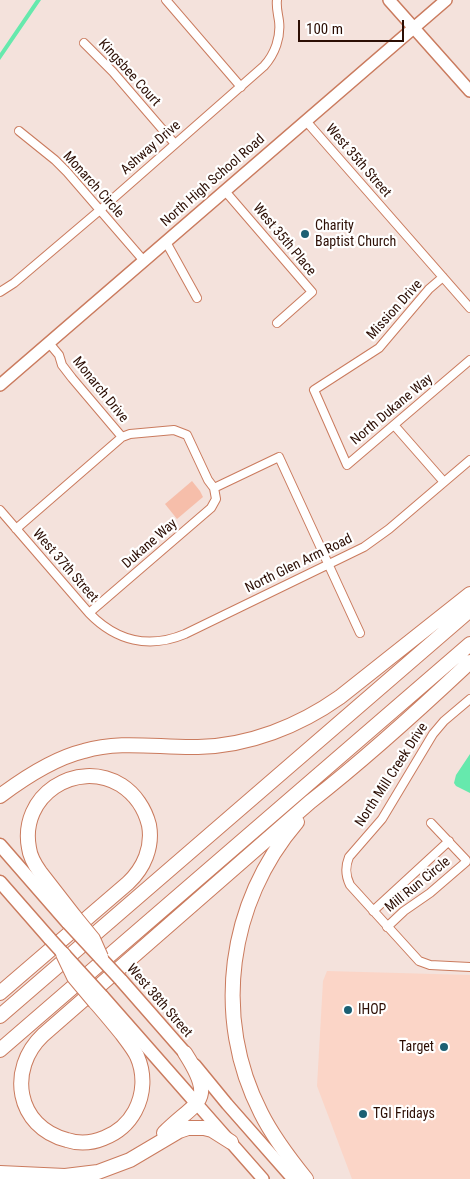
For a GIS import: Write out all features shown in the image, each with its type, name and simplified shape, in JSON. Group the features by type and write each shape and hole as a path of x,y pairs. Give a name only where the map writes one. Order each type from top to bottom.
{"highway":[{"path":"0,796 62,758 94,748 126,744 184,747 221,745 256,738 289,726 315,713 340,697 470,594"},
{"path":"0,1016 470,610"},
{"path":"0,1050 470,644"},
{"path":"63,954 74,976 99,999 135,1053 142,1072 142,1091 134,1113 118,1131 96,1141 72,1142 55,1136 44,1130 32,1117 26,1106 21,1089 23,1064 31,1048 43,1035 181,916 302,808 442,689 470,662"},
{"path":"0,993 128,883 140,870 146,859 150,835 148,823 144,812 134,796 115,781 104,777 92,776 68,779 47,792 33,811 28,835 29,847 35,864 71,920 93,939 101,957"},
{"path":"0,807 29,777"},
{"path":"306,1179 286,1153 260,1113 241,1064 234,1029 233,976 242,924 261,875 280,844 332,784"},
{"path":"150,1149 166,1131 197,1104 201,1096 201,1086 195,1068 185,1054"},
{"path":"0,1173 64,1176 98,1172 130,1160 179,1131 195,1127 212,1130 231,1142"}],"main road":[{"path":"0,845 71,920"},
{"path":"0,882 63,954"},
{"name":"West 38th Street","path":"101,957 185,1054"},
{"path":"99,999 197,1104"}],"street":[{"path":"166,0 241,86"},
{"name":"Ashway Drive","path":"0,292 14,284 266,64 275,50 280,27 277,0"},
{"path":"389,0 470,91"},
{"name":"North High School Road","path":"0,385 446,0"},
{"name":"Kingsbee Court","path":"84,42 113,72 175,144"},
{"name":"West 35th Street","path":"306,121 470,308"},
{"name":"Monarch Circle","path":"19,132 55,160 144,261"},
{"name":"West 35th Place","path":"225,190 312,292 277,323"},
{"path":"166,242 198,298"},
{"name":"Mission Drive","path":"314,390 379,348 429,290 443,277"},
{"name":"Monarch Drive","path":"49,343 59,355 62,365 72,378 122,437 130,434 174,430 187,435 208,480 214,488"},
{"name":"North Dukane Way","path":"314,390 347,465 470,360"},
{"path":"394,425 444,482"},
{"path":"16,529 122,437"},
{"path":"214,488 279,457 360,633"},
{"name":"North Glen Arm Road","path":"116,634 141,642 176,637 359,550 376,540 470,460"},
{"name":"Dukane Way","path":"90,613 211,508 216,499 214,488"},
{"name":"West 37th Street","path":"0,510 90,613 102,625 116,634"},
{"name":"North Mill Creek Drive","path":"373,911 350,884 346,877 346,864 382,819 433,734 444,721 470,699"},
{"name":"Mill Run Circle","path":"387,927 404,911 428,895 466,862 431,823"},
{"name":"Mill Run Circle","path":"373,911 448,841"},
{"path":"373,911 416,958 423,963 470,967"},
{"name":"West 38th Street","path":"185,1054 293,1179"},
{"path":"197,1104 263,1179"}],"shaded area":[{"path":"36,0 41,0 0,60 0,53"},
{"path":"192,481 203,497 177,519 165,504"},
{"path":"470,754 470,793 454,783 456,775"},
{"path":"327,971 470,975 470,1179 352,1179 317,1086 323,981"}],"place":[{"name":"Charity Baptist Church","path":"305,234"},
{"name":"IHOP","path":"348,1010"},
{"name":"Target","path":"444,1047"},
{"name":"TGI Fridays","path":"363,1114"}]}
